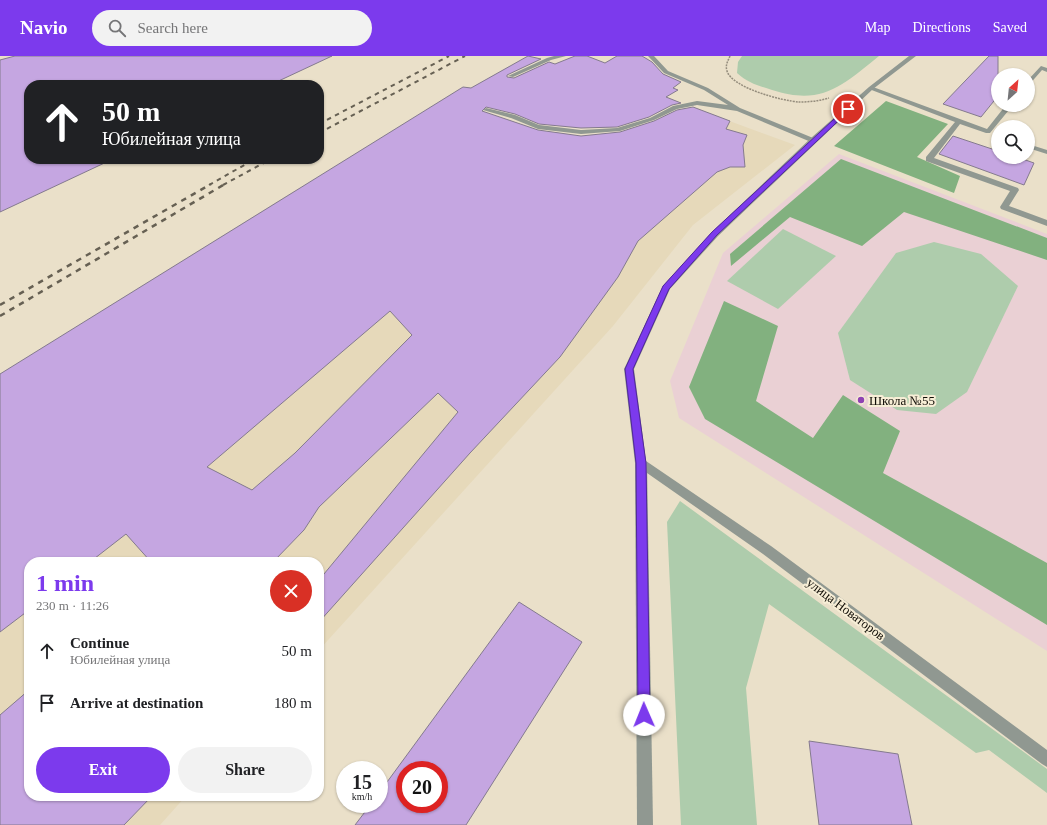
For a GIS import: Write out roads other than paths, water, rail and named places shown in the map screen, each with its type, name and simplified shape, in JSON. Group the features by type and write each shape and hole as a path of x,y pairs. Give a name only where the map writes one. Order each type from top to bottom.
{"street":[{"path":"511,76 549,59 563,56"},
{"path":"651,56 666,72 706,89 738,109 814,140"},
{"path":"645,825 641,463 629,369 666,288 715,234 814,140 871,88 913,56"},
{"path":"1035,75 1041,68 1047,70"},
{"path":"871,88 958,122 991,133"},
{"path":"486,110 513,116 538,127 581,132 618,130 652,119 674,107 697,103 738,109"},
{"path":"988,132 1004,112"},
{"path":"958,122 929,159 1015,190 1004,207 1047,223"},
{"path":"1035,148 1047,152"},
{"name":"улица Новаторов","path":"641,463 767,550 1047,759"}],"railway":[{"path":"324,121 449,56"},
{"path":"324,130 465,56"},
{"path":"209,185 246,164"},
{"path":"223,185 262,164"},
{"path":"0,305 211,184"},
{"path":"0,316 225,184"}],"place":[{"name":"Школа №55","path":"861,400"}]}
